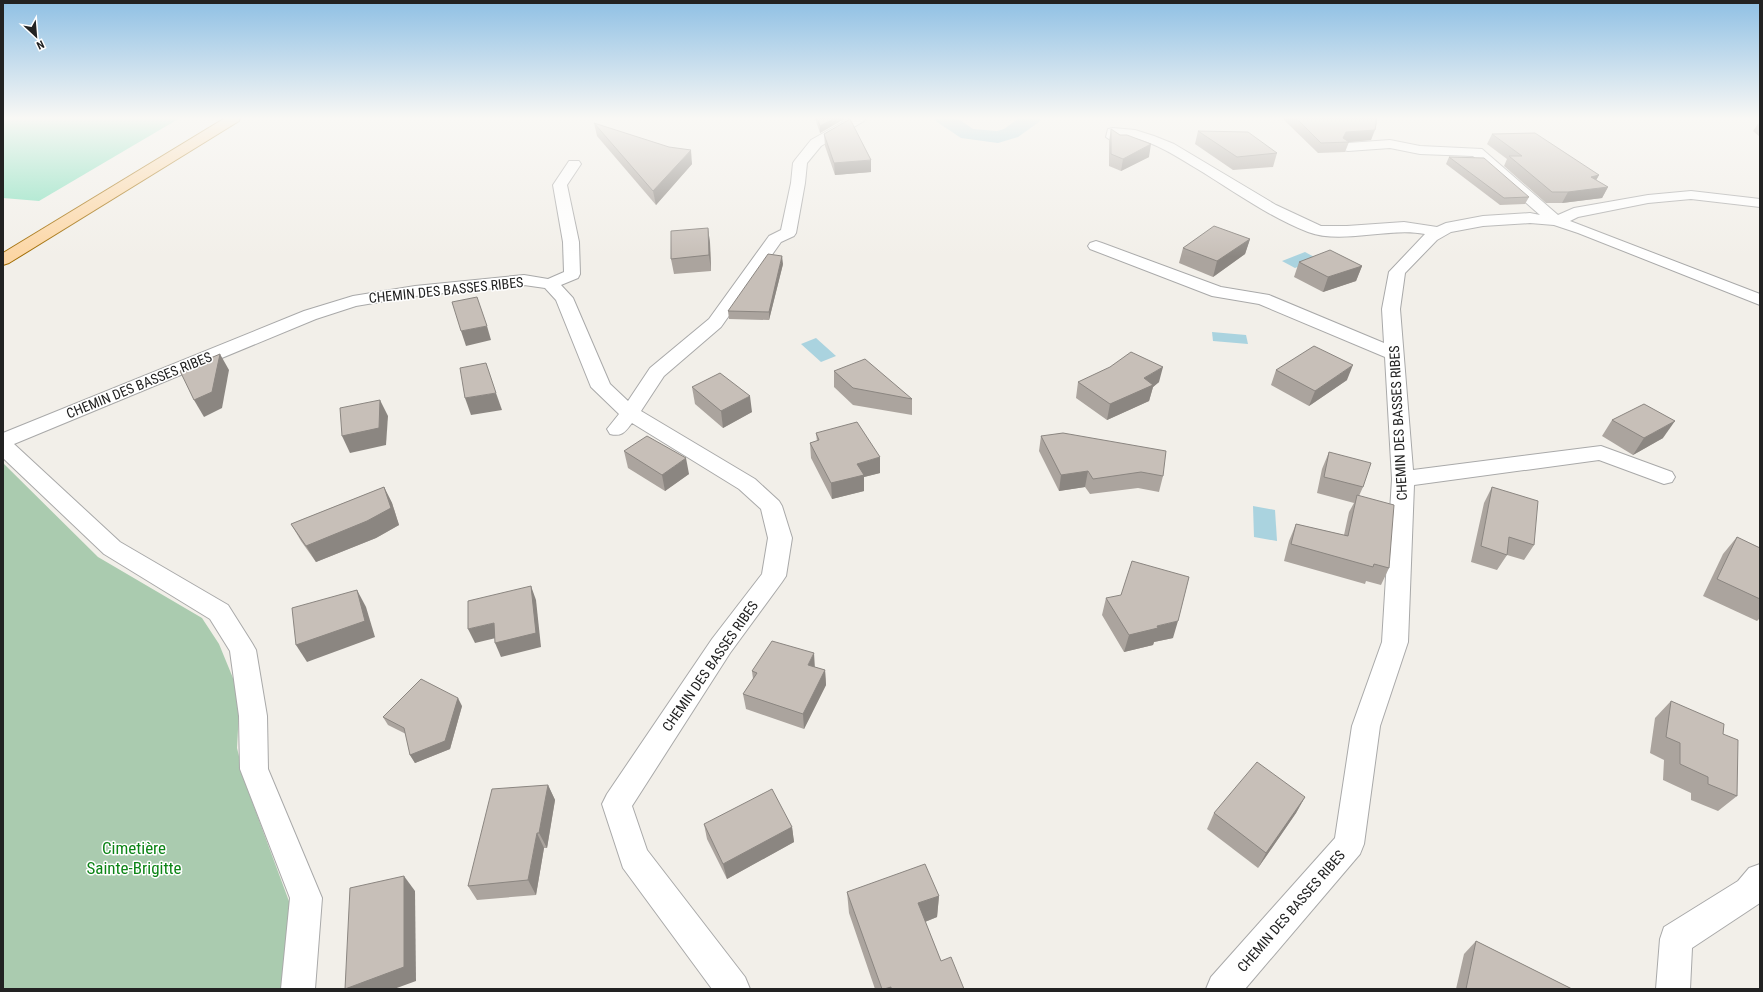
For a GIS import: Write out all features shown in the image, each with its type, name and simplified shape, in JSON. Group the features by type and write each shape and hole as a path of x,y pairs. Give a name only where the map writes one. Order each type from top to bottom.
{"main road":[{"path":"3,260 159,164"}],"street":[{"path":"550,284 572,274 571,242 560,186 574,164"},
{"path":"623,421 658,372 715,323 775,239 788,233 798,183 800,164"},
{"path":"1199,164 1262,203 1317,230 1333,232 1395,227 1418,227 1437,232"},
{"path":"1491,164 1556,221 1574,214 1648,199 1691,195 1760,203"},
{"name":"CHEMIN DES BASSES RIBES","path":"1223,989 1349,844 1366,726 1395,642 1403,479 1391,309 1397,272 1420,246 1437,232 1446,228 1482,221 1530,218 1556,221 1760,300"},
{"path":"1096,246 1218,292 1263,299 1395,354"},
{"name":"CHEMIN DES BASSES RIBES","path":"3,441 310,315 353,301 415,291 524,280 550,284 564,298 601,387 623,421 747,484 771,506 780,538 774,576 721,646 617,804 634,858 733,989"},
{"path":"3,446 112,548 219,612 243,650 253,716 254,769 306,898 298,989"},
{"path":"1403,479 1600,453 1664,477"},
{"path":"1673,989 1676,939 1749,892 1760,879"}],"green space":[{"path":"3,164 101,164 39,201 3,198"},
{"name":"Cimetière Sainte-Brigitte","path":"3,463 98,557 202,618 219,644 235,683 239,711 237,748 246,785 290,904 282,989 3,989"}],"water":[{"path":"1305,252 1318,259 1295,268 1282,261"},
{"path":"1212,332 1246,335 1248,344 1213,341"},
{"path":"816,338 836,356 821,362 801,344"},
{"path":"1253,506 1275,510 1277,541 1254,537"}],"building":[{"path":"630,164 678,164 653,191"},
{"path":"1459,164 1491,164 1529,197 1504,198"},
{"path":"1519,164 1583,164 1599,175 1591,177 1608,187 1568,192 1552,192"},
{"path":"1214,226 1250,239 1217,261 1183,248"},
{"path":"708,228 709,255 671,259 671,231"},
{"path":"1330,250 1362,266 1328,277 1299,262"},
{"path":"768,254 782,256 769,312 728,311"},
{"path":"477,297 487,326 461,331 452,302"},
{"path":"1314,346 1353,365 1315,391 1276,370"},
{"path":"1131,352 1163,367 1144,378 1153,385 1110,404 1078,382 1110,367"},
{"path":"220,354 212,392 194,400 180,371"},
{"path":"865,359 912,399 853,388 834,371"},
{"path":"486,363 496,393 465,398 460,368"},
{"path":"720,373 750,396 721,411 692,387"},
{"path":"380,400 379,428 342,436 340,408"},
{"path":"1644,404 1675,421 1644,438 1612,420"},
{"path":"857,422 880,457 857,464 864,475 831,483 810,443 819,440 816,433"},
{"path":"1063,433 1166,451 1163,476 1141,472 1093,479 1088,471 1061,475 1041,436"},
{"path":"647,436 686,458 662,475 624,451"},
{"path":"1329,452 1371,463 1363,487 1324,477"},
{"path":"384,487 391,508 367,521 306,546 291,524"},
{"path":"1492,487 1538,501 1534,545 1509,537 1507,555 1481,546"},
{"path":"1357,495 1394,505 1389,568 1374,564 1373,567 1291,544 1296,524 1348,536"},
{"path":"1737,537 1760,548 1760,599 1717,579"},
{"path":"1132,561 1189,577 1178,621 1157,626 1158,628 1129,635 1106,598 1121,595"},
{"path":"531,586 536,633 495,643 494,623 468,629 468,601"},
{"path":"357,590 365,621 296,645 292,608"},
{"path":"772,641 814,653 808,665 825,670 803,714 743,694 757,673 752,671"},
{"path":"421,679 458,698 445,741 410,755 404,728 383,717"},
{"path":"1671,701 1724,724 1723,734 1738,740 1737,796 1708,784 1708,777 1680,764 1680,743 1666,737"},
{"path":"1257,762 1305,797 1266,853 1214,813"},
{"path":"548,785 528,880 468,886 492,789"},
{"path":"772,789 792,827 723,864 704,824"},
{"path":"925,864 939,896 918,903 941,961 951,957 964,989 891,989 891,987 882,989 847,892"},
{"path":"404,876 404,967 345,989 350,888"},
{"path":"1476,941 1572,989 1466,989"}]}
